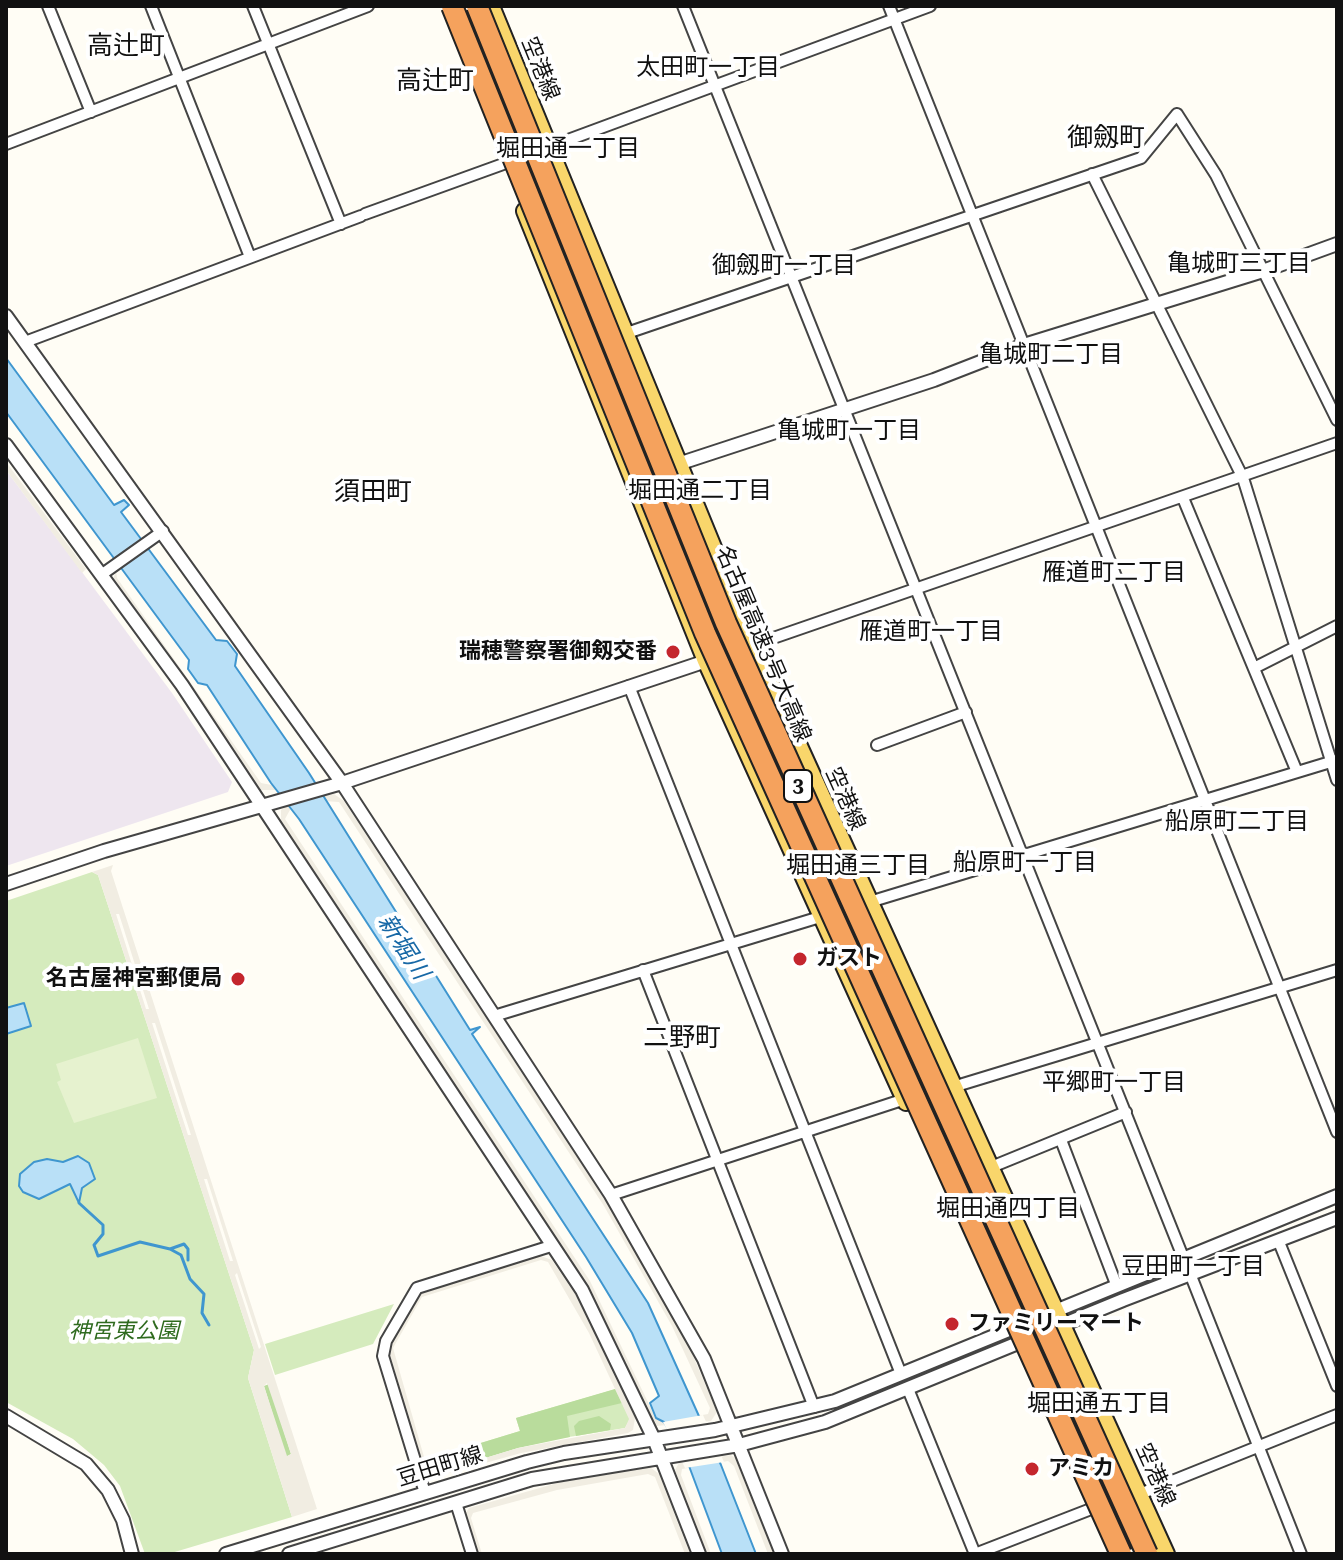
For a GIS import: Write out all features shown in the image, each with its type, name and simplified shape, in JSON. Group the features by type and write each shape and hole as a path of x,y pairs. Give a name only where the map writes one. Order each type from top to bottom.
{"highway":[{"name":"3","path":"452,6 705,633 1121,1554"},
{"name":"名古屋高速3号大高線","path":"477,6 671,490 834,867 1147,1554"},
{"path":"488,60 673,523 785,780 834,867"},
{"path":"956,1173 1136,1554"}],"main road":[{"path":"441,6 706,661 1112,1554"},
{"name":"空港線","path":"491,6 753,645 1166,1554"}],"street":[{"path":"48,6 91,112"},
{"path":"151,6 250,257"},
{"path":"253,6 341,224"},
{"path":"6,144 355,8 368,6"},
{"path":"683,6 1183,1257"},
{"path":"889,6 1337,1132"},
{"path":"549,147 930,6"},
{"path":"624,334 1141,158 1177,114 1216,175 1337,420"},
{"path":"25,342 506,163"},
{"path":"1092,174 1243,478 1334,761 1337,780"},
{"path":"678,464 844,410 1024,345 1263,271 1337,244"},
{"path":"6,316 336,785 494,1016 611,1195 682,1315 739,1445 782,1554"},
{"path":"6,884 336,785 916,590 1337,443"},
{"path":"6,445 106,571 268,804 582,1290 654,1439 699,1554"},
{"path":"1183,498 1297,772"},
{"path":"106,571 158,534"},
{"path":"1254,668 1337,626"},
{"path":"629,686 901,1374"},
{"path":"877,745 966,712"},
{"path":"494,1016 1334,761"},
{"path":"643,970 814,1407"},
{"path":"953,1087 1337,970"},
{"path":"611,1195 905,1099"},
{"path":"989,1168 1126,1112"},
{"path":"1061,1140 1116,1284"},
{"path":"731,1427 814,1407 901,1374 1010,1326 1337,1196"},
{"path":"739,1445 825,1422 1337,1218"},
{"path":"1279,1242 1337,1386"},
{"path":"425,1493 383,1356 386,1341 417,1288 551,1246"},
{"path":"1191,1276 1301,1554"},
{"path":"908,1389 975,1554 1091,1509"},
{"path":"1140,1494 1337,1415"},
{"path":"6,1416 86,1464 108,1490 123,1520 132,1554"},
{"name":"豆田町線","path":"226,1554 564,1453 731,1427"},
{"name":"豆田町線","path":"289,1554 532,1479 739,1445"},
{"path":"456,1503 472,1554"}],"shaded area":[{"path":"6,462 86,569 82,573 6,470"},
{"path":"6,470 172,693 232,782 228,792 6,866"},
{"path":"116,570 117,578 261,783 277,786 279,790 260,790 188,681 113,580"},
{"path":"334,794 344,801 619,1221 688,1344 717,1412 711,1421 656,1426 587,1285 281,822 281,810 289,804 291,808 285,819 590,1281 656,1419 663,1422 708,1414 710,1408 672,1326 604,1206 339,802 323,801 321,797"},
{"path":"113,865 111,871 317,1509 292,1517 248,1378 254,1350 98,875 92,872","holes":["116,914 119,914 149,1009 146,1009","152,1023 155,1023 191,1135 188,1135","204,1179 207,1179 233,1261 230,1261","237,1273 261,1347 259,1349 235,1275","267,1383 291,1454 287,1456 264,1386"]},
{"path":"538,1255 552,1260 575,1294 635,1418 633,1430 521,1453 428,1479 388,1356 390,1343 419,1293","holes":["541,1260 548,1262 589,1333 629,1419 625,1428 518,1448 433,1474 428,1471 393,1348 422,1297"]},
{"path":"731,1455 735,1458 774,1554 768,1554 734,1466 728,1461 682,1469 681,1475 711,1554 706,1554 675,1470 679,1463"},
{"path":"650,1467 659,1474 690,1554 685,1554 655,1477 648,1474 557,1490 473,1513 471,1518 482,1554 477,1554 465,1514 469,1508 561,1482"}],"green space":[{"name":"神宮東公園","path":"92,872 98,875 254,1350 248,1378 292,1517 168,1554 145,1554 120,1486 104,1465 73,1439 6,1402 6,901"},
{"path":"138,1038 157,1098 74,1123 57,1082 61,1080 56,1064"},
{"path":"394,1304 373,1344 275,1375 265,1344"},
{"path":"269,1384 291,1454 286,1457 264,1386"},
{"path":"615,1389 622,1403 567,1416 570,1437 518,1448 433,1474 428,1471 425,1460 520,1431 516,1418"},
{"path":"616,1389 630,1419 625,1428 425,1460 520,1431 516,1418"},
{"path":"599,1416 611,1424 610,1430 576,1436 574,1426 579,1421"}],"water":[{"name":"新堀川","path":"6,358 114,505 124,500 129,505 121,512 216,640 227,641 237,654 235,666 309,773 470,1030 480,1027 472,1034 648,1303 721,1465 756,1554 722,1554 689,1466 664,1422 656,1418 650,1403 659,1396 632,1333 586,1257 299,819 271,783 207,685 198,683 188,669 189,660 6,412"},
{"path":"24,1003 31,1026 6,1034 6,1008"},
{"path":"78,1156 89,1163 95,1179 82,1188 79,1203 70,1184 39,1199 23,1192 19,1186 20,1174 34,1162 47,1159 63,1162"}],"pier":[{"path":"703,1415 724,1462 685,1468 663,1422"}],"waterway":[{"path":"79,1203 103,1225 103,1234 94,1245 98,1256 140,1242 181,1255 190,1279 204,1294 202,1313 209,1325"},
{"path":"170,1249 184,1244 188,1249 188,1260"}],"place":[{"name":"瑞穂警察署御剱交番","path":"673,652"},
{"name":"ガスト","path":"800,959"},
{"name":"名古屋神宮郵便局","path":"238,979"},
{"name":"ファミリーマート","path":"952,1324"},
{"name":"アミカ","path":"1032,1469"}],"district":[{"name":"高辻町","path":"126,46"},
{"name":"太田町一丁目","path":"708,68"},
{"name":"高辻町","path":"435,81"},
{"name":"御劔町","path":"1106,138"},
{"name":"堀田通一丁目","path":"568,149"},
{"name":"亀城町三丁目","path":"1239,264"},
{"name":"御劔町一丁目","path":"784,266"},
{"name":"亀城町二丁目","path":"1051,355"},
{"name":"亀城町一丁目","path":"849,431"},
{"name":"堀田通二丁目","path":"700,491"},
{"name":"須田町","path":"373,492"},
{"name":"雁道町二丁目","path":"1114,573"},
{"name":"雁道町一丁目","path":"931,632"},
{"name":"船原町二丁目","path":"1237,822"},
{"name":"船原町一丁目","path":"1025,863"},
{"name":"堀田通三丁目","path":"858,866"},
{"name":"二野町","path":"682,1038"},
{"name":"平郷町一丁目","path":"1114,1083"},
{"name":"堀田通四丁目","path":"1008,1209"},
{"name":"豆田町一丁目","path":"1193,1267"},
{"name":"堀田通五丁目","path":"1099,1404"}]}
